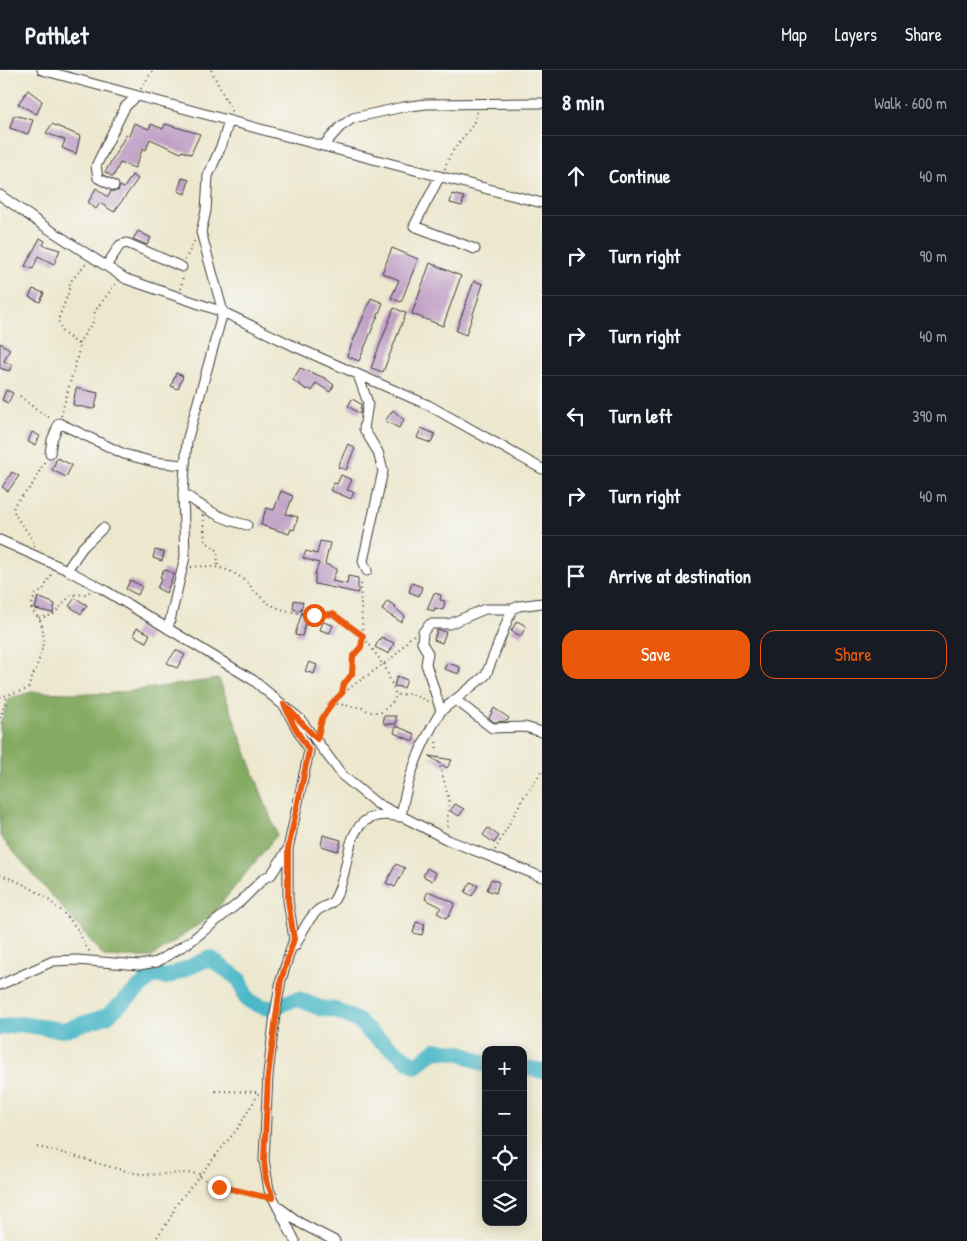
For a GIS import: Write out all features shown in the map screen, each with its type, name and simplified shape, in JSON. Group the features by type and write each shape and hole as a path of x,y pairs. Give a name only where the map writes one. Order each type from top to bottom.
{"street":[{"path":"42,70 231,122 542,203"},
{"path":"114,186 98,178 96,166 126,107 137,96"},
{"path":"323,146 340,127 353,118 403,107 478,103 542,103"},
{"path":"168,629 183,568 185,548 183,465 186,441 223,312 201,232 206,211 208,176 231,122"},
{"path":"440,176 414,226 476,249"},
{"path":"0,195 120,275 138,284 223,312 428,405 542,469"},
{"path":"106,266 120,246 127,243 182,267"},
{"path":"358,374 368,403 364,429 378,452 383,471 363,561 368,571"},
{"path":"50,453 52,440 59,423 124,454 154,462 183,465"},
{"path":"183,493 203,508 224,520 246,525"},
{"path":"67,570 83,547 103,528"},
{"path":"0,540 67,570 101,588 253,680 284,704 317,739 333,766 353,787 401,816 448,840 542,877"},
{"path":"441,711 426,664 428,653 422,642 423,632 430,624 449,624 485,609 512,609 519,606 542,603"},
{"path":"401,816 414,763 441,711 486,676 512,609"},
{"path":"456,700 492,728 526,728 542,732"},
{"path":"284,704 309,751 288,849 288,886 294,939 277,999 268,1076 264,1160 266,1179 274,1201 295,1241"},
{"path":"291,953 318,910 332,903 335,898 347,852 359,828 376,815 401,816"},
{"path":"0,985 54,962 77,960 139,965 157,962 215,923 264,878 271,875 288,849"},
{"path":"271,875 281,879 288,886"},
{"path":"274,1201 300,1223 335,1241"}],"path":[{"path":"137,96 153,70"},
{"path":"211,70 232,110 231,122"},
{"path":"440,176 445,171 447,162 460,138 474,124 478,103"},
{"path":"20,396 38,411 59,423 79,350 78,344 62,332 58,320 69,291 70,282 92,256"},
{"path":"78,344 93,322 95,311 106,299 120,275"},
{"path":"37,556 31,535 20,523 12,509 16,502 31,487 50,453"},
{"path":"203,508 205,540 217,550 218,566"},
{"path":"0,697 28,689 42,654 43,640 39,618 31,607 35,595 43,590 48,583 56,565"},
{"path":"183,568 218,566 235,574 271,604 314,615 333,614 363,636 381,662 381,665"},
{"path":"342,693 344,684 352,674 353,656 361,647 363,636 360,588 368,571"},
{"path":"39,618 53,615 71,595 88,594 91,590 101,588"},
{"path":"317,739 322,719 332,703 342,693 395,656 407,640 423,632"},
{"path":"384,664 396,696"},
{"path":"396,696 411,694 423,698 441,711"},
{"path":"0,718 7,696"},
{"path":"332,703 362,708 370,712 381,712 392,703 396,696"},
{"path":"433,728 437,741 437,754 449,800 448,840"},
{"path":"490,858 515,816 523,798 542,771"},
{"path":"0,875 36,890 49,899 75,925 84,944 99,962"},
{"path":"154,1241 170,1219 176,1206 238,1128 259,1092 215,1091"},
{"path":"37,1148 135,1173 152,1175 185,1172 200,1175 219,1187 237,1189 274,1201"}],"green space":[{"path":"219,679 277,835 211,916 152,957 105,957 0,836 0,723 10,698 32,692 107,694"}],"building":[{"path":"28,90 42,101 37,114 18,104"},
{"path":"14,115 33,120 28,134 10,128"},
{"path":"134,123 149,129 151,124 163,129 165,124 200,134 191,154 182,151 181,153 150,139 146,150 143,148 135,168 120,163 113,177 105,172 126,135 129,136"},
{"path":"52,124 80,136 76,154 62,148 65,140 46,133"},
{"path":"132,175 138,179 114,212 100,203 96,209 88,203 96,188 108,197 111,191 118,191 120,186 124,188"},
{"path":"182,178 189,180 185,194 178,191"},
{"path":"452,194 464,197 462,206 450,203"},
{"path":"138,231 151,238 147,245 133,239"},
{"path":"40,238 45,241 43,245 60,250 54,264 38,256 33,269 25,266"},
{"path":"392,248 418,259 401,302 391,298 399,280 382,273"},
{"path":"430,263 461,276 443,326 412,314"},
{"path":"474,281 483,284 466,335 456,331"},
{"path":"33,289 44,293 40,302 29,297"},
{"path":"371,298 383,303 359,361 347,356"},
{"path":"394,308 406,313 383,372 371,368"},
{"path":"0,343 10,349 4,361 12,365 9,371 0,368"},
{"path":"300,368 325,378 334,385 330,392 316,383 312,391 308,388 307,390 293,380"},
{"path":"176,373 183,376 178,389 171,386"},
{"path":"76,388 98,393 95,408 73,405"},
{"path":"6,390 13,393 8,403 2,400"},
{"path":"352,399 361,404 360,414 348,406"},
{"path":"393,410 404,420 399,428 385,421"},
{"path":"421,428 435,434 431,443 417,438"},
{"path":"32,432 40,436 35,445 28,442"},
{"path":"348,444 355,448 346,470 338,467"},
{"path":"57,458 72,465 66,477 52,470"},
{"path":"12,472 19,476 8,491 2,487"},
{"path":"341,475 352,480 347,490 354,492 351,499 330,490 334,483 337,484"},
{"path":"281,491 293,496 286,514 298,517 294,530 291,529 289,534 261,525 266,508 274,510"},
{"path":"320,541 330,543 325,564 337,569 332,581 347,584 348,576 358,578 358,593 315,584 315,574 319,563 303,558 306,551 317,554"},
{"path":"155,550 164,552 162,561 153,558"},
{"path":"164,569 174,574 166,593 157,588"},
{"path":"130,580 142,586 138,595 126,589"},
{"path":"412,583 422,587 419,596 409,592"},
{"path":"434,593 441,595 440,600 445,601 443,610 435,608 434,611 427,609"},
{"path":"38,597 55,604 53,613 35,609"},
{"path":"75,598 87,605 81,614 69,606"},
{"path":"294,600 303,602 301,611 293,609"},
{"path":"387,601 396,606 395,608 405,616 401,622 382,610"},
{"path":"302,612 308,614 302,636 295,635"},
{"path":"517,621 526,626 521,636 511,631"},
{"path":"323,622 333,625 330,633 320,630"},
{"path":"137,628 150,634 146,642 133,635"},
{"path":"437,630 446,632 442,643 434,640"},
{"path":"381,637 394,643 389,654 375,647"},
{"path":"176,650 185,655 177,668 167,663"},
{"path":"309,662 317,665 314,674 305,671"},
{"path":"447,663 460,667 459,674 444,669"},
{"path":"397,676 407,680 404,688 394,686"},
{"path":"494,708 509,718 507,721 494,722 489,718"},
{"path":"383,716 396,716 396,724 384,724"},
{"path":"396,726 415,734 413,741 394,733"},
{"path":"429,756 452,760 447,768"},
{"path":"455,804 464,809 459,816 450,811"},
{"path":"488,828 499,836 494,843 483,835"},
{"path":"323,835 341,840 338,851 321,846"},
{"path":"396,864 405,868 395,887 386,883"},
{"path":"427,868 436,873 432,881 423,876"},
{"path":"491,879 499,882 496,893 487,890"},
{"path":"471,882 478,886 472,896 465,892"},
{"path":"428,891 455,903 449,916 446,918 437,913 441,907 425,899"},
{"path":"416,922 425,924 422,935 413,933"}],"waterway":[{"path":"0,1028 18,1024 63,1030 107,1016 154,975 167,977 210,958 240,980 247,1000 257,1005 270,1008 298,999 320,1008 335,1010 360,1022 369,1032 416,1066 435,1050 462,1053 482,1063"},
{"path":"527,1068 542,1071"}],"route":[{"path":"219,1187 237,1189 257,1196 273,1198 264,1170 268,1076 281,980 294,939 294,927 288,900 288,849 309,751 307,744 293,724 284,704 317,739 322,719 332,703 342,693 344,684 352,674 354,666 353,656 361,647 363,636 333,614 314,615"}]}
